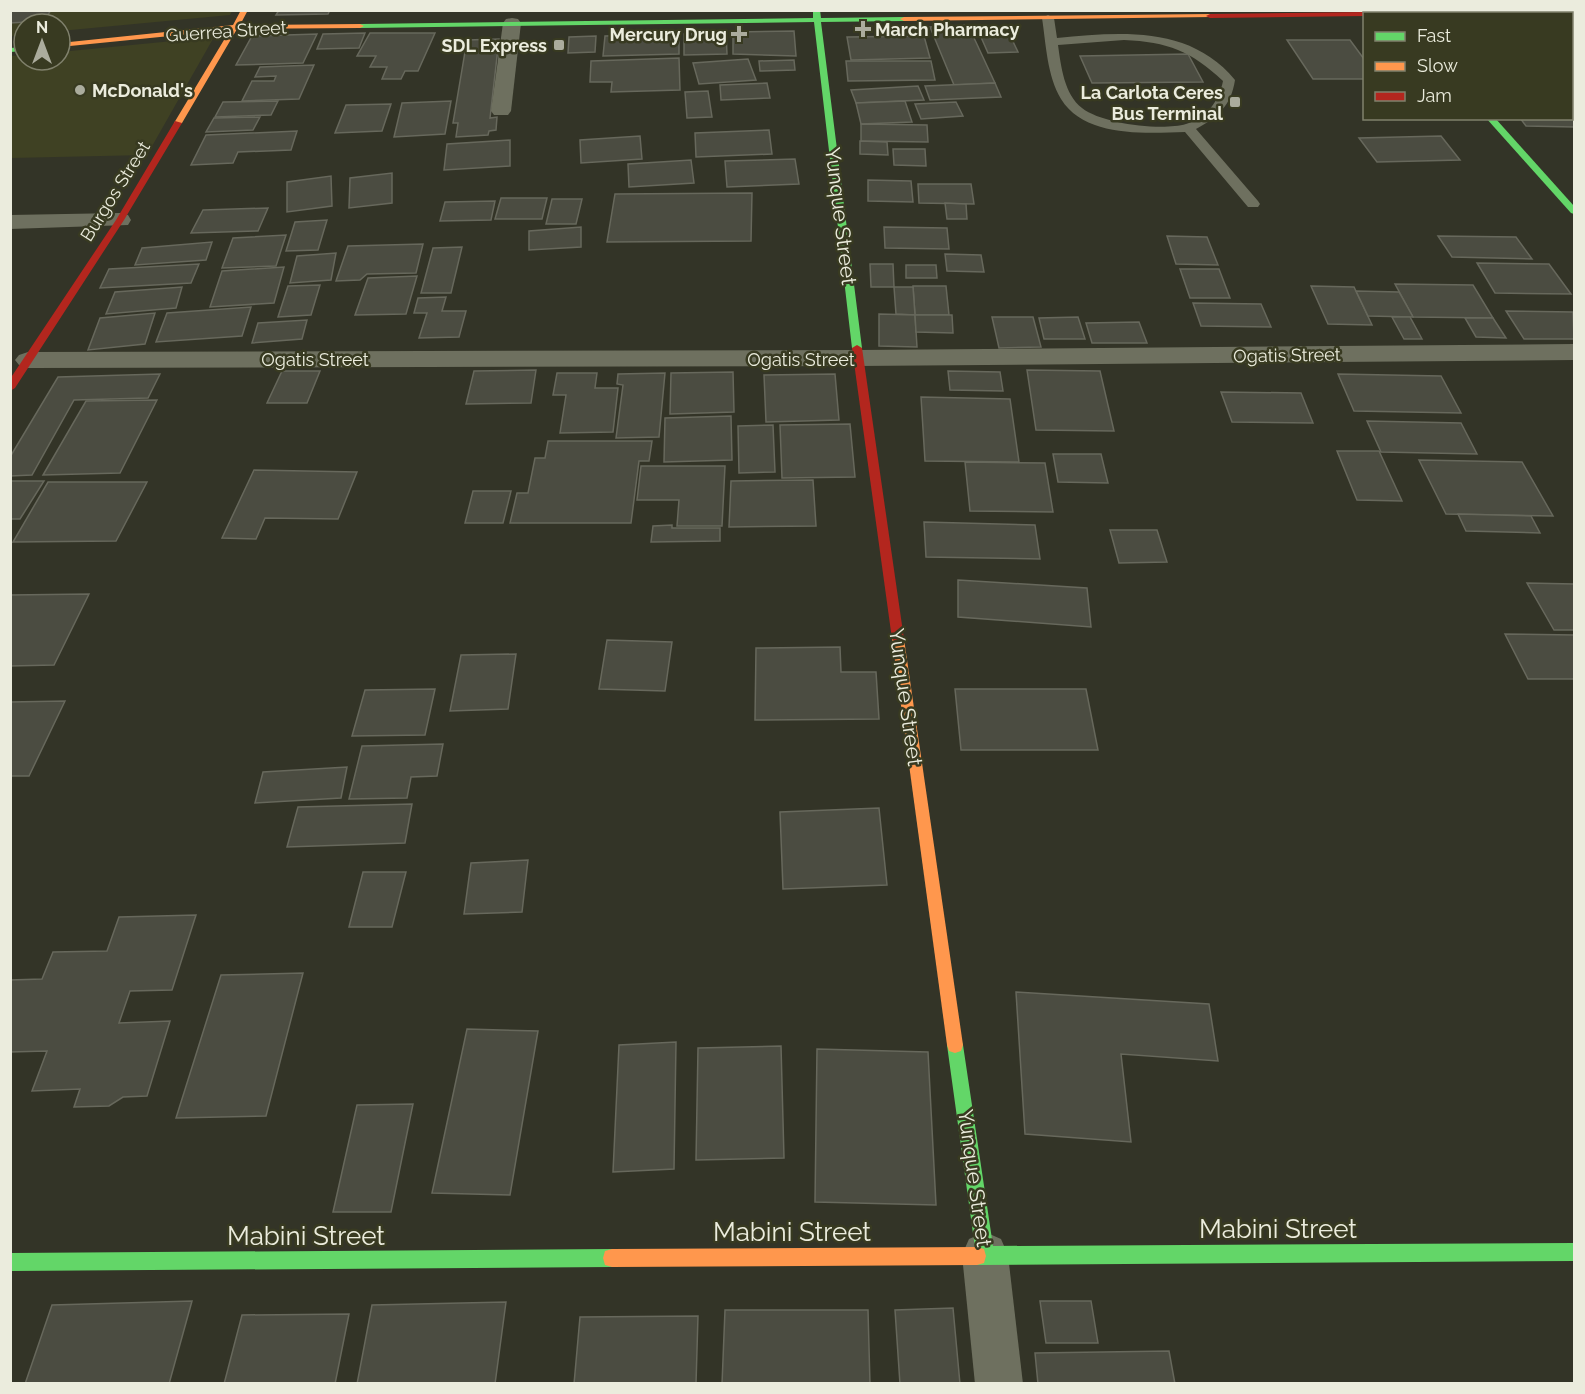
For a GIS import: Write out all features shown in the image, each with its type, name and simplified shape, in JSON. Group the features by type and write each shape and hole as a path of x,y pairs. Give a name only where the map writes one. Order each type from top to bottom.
{"street":[{"name":"Burgos Street","path":"10,388 120,220 245,10"},
{"name":"Guerrea Street","path":"72,44 234,27 816,15 1048,18 1363,14"},
{"name":"Yunque Street","path":"816,15 858,358 985,1255 999,1383"},
{"path":"501,111 512,23"},
{"path":"1492,120 1575,211"},
{"path":"10,222 120,220"},
{"name":"Ogatis Street","path":"28,360 858,358 1575,352"},
{"name":"Mabini Street","path":"10,1262 1575,1252"}],"lane":[{"path":"1147,17 1161,41"},
{"path":"1048,18 1052,42 1066,97 1075,109 1098,121 1122,128 1188,128 1210,117 1227,98 1230,80 1211,63 1192,51 1161,41 1137,37 1052,42"},
{"path":"1188,128 1253,204"}],"shaded area":[{"path":"10,11 232,11 230,15 72,30 72,12 12,12 11,36"},
{"path":"214,37 147,155 11,158 11,56 12,72 72,72 72,51"}],"building":[{"path":"10,10 51,10 50,12 12,12 12,23 10,23"},
{"path":"279,10 330,10 328,14 276,15"},
{"path":"968,25 995,83 954,85 930,27"},
{"path":"1006,27 1018,52 988,53 977,28"},
{"path":"794,31 796,56 733,54 733,32"},
{"path":"365,33 359,48 317,49 323,34"},
{"path":"370,33 435,33 418,71 405,71 401,79 382,79 387,67 370,67 376,56 357,56"},
{"path":"726,33 727,54 684,55 684,34"},
{"path":"317,34 303,63 236,65 252,36"},
{"path":"679,34 679,54 603,56 605,36"},
{"path":"596,36 595,52 568,53 569,37"},
{"path":"924,36 930,58 851,60 847,37"},
{"path":"499,39 490,118 497,117 496,130 489,131 488,135 456,137 458,123 453,123 467,40"},
{"path":"1287,40 1350,40 1363,58 1363,79 1313,79"},
{"path":"1188,54 1203,82 1092,83 1080,56"},
{"path":"679,58 680,90 611,92 612,82 590,82 591,61"},
{"path":"748,59 756,80 699,84 693,63"},
{"path":"794,60 795,70 760,71 759,61"},
{"path":"846,61 931,61 935,80 848,81"},
{"path":"314,65 299,99 242,101 252,81 274,81 276,76 255,77 260,67"},
{"path":"767,83 770,98 721,100 720,85"},
{"path":"995,83 1001,97 930,100 925,86"},
{"path":"918,86 924,100 856,103 851,90"},
{"path":"708,91 712,117 687,118 685,92"},
{"path":"278,101 271,115 215,117 223,102"},
{"path":"451,101 445,134 394,137 402,103"},
{"path":"905,101 912,122 861,124 856,103"},
{"path":"956,102 963,116 921,119 915,104"},
{"path":"391,104 382,131 335,133 346,105"},
{"path":"1574,115 1574,127 1526,126 1522,120 1573,120"},
{"path":"260,117 253,130 206,132 214,118"},
{"path":"861,124 927,125 928,142 861,141"},
{"path":"769,130 772,154 696,157 695,133"},
{"path":"297,131 291,150 238,152 233,163 191,165 206,135"},
{"path":"640,136 642,159 581,163 580,140"},
{"path":"1441,136 1460,160 1377,162 1359,138"},
{"path":"510,140 510,166 444,170 447,144"},
{"path":"860,141 887,142 888,155 860,154"},
{"path":"893,149 925,149 926,166 894,165"},
{"path":"795,159 799,184 727,187 725,161"},
{"path":"691,160 694,183 629,187 628,164"},
{"path":"392,173 392,203 349,208 350,178"},
{"path":"331,176 332,206 287,212 287,182"},
{"path":"868,180 911,181 913,202 868,201"},
{"path":"918,184 971,184 974,204 919,203"},
{"path":"752,193 751,241 607,242 615,194"},
{"path":"501,198 547,198 542,219 495,219"},
{"path":"552,199 582,199 576,224 546,224"},
{"path":"495,201 491,220 440,221 445,202"},
{"path":"945,203 966,204 967,219 947,219"},
{"path":"268,208 258,231 191,233 203,210"},
{"path":"327,220 318,250 286,251 295,222"},
{"path":"581,227 581,247 529,250 529,231"},
{"path":"884,227 947,228 949,249 885,248"},
{"path":"286,235 276,266 222,268 233,238"},
{"path":"1167,236 1207,237 1218,265 1176,264"},
{"path":"1438,236 1516,237 1532,259 1452,257"},
{"path":"212,242 206,260 135,265 142,248"},
{"path":"423,244 416,273 367,274 360,280 336,281 348,246"},
{"path":"462,247 451,293 421,293 433,248"},
{"path":"336,253 331,280 290,283 297,256"},
{"path":"945,254 981,255 984,272 947,271"},
{"path":"1477,263 1549,264 1571,294 1495,293"},
{"path":"199,264 191,283 100,288 109,269"},
{"path":"870,264 893,264 894,287 871,287"},
{"path":"906,265 936,265 937,278 906,278"},
{"path":"284,267 274,303 210,307 222,271"},
{"path":"1180,269 1219,269 1230,298 1190,298"},
{"path":"417,276 406,314 355,315 368,278"},
{"path":"1395,284 1473,285 1493,318 1413,317"},
{"path":"320,285 311,315 278,317 288,286"},
{"path":"913,286 946,286 949,315 915,315"},
{"path":"1311,286 1354,287 1372,325 1328,324"},
{"path":"182,287 176,308 106,314 115,292"},
{"path":"894,287 913,287 915,315 896,314"},
{"path":"1356,291 1399,292 1413,317 1368,316"},
{"path":"446,297 442,311 466,311 459,337 419,338 427,313 414,313 418,298"},
{"path":"1193,303 1261,304 1271,327 1201,326"},
{"path":"251,307 242,336 156,342 167,313"},
{"path":"1506,311 1573,312 1574,339 1524,339"},
{"path":"155,313 145,344 88,350 100,318"},
{"path":"879,314 915,315 917,347 879,346"},
{"path":"915,315 952,315 953,333 916,332"},
{"path":"992,317 1033,317 1041,347 999,348"},
{"path":"1078,317 1085,339 1044,339 1039,318"},
{"path":"1392,317 1410,317 1422,339 1404,339"},
{"path":"1465,318 1493,318 1506,338 1476,337"},
{"path":"307,320 302,339 252,343 258,323"},
{"path":"1139,322 1147,343 1092,343 1086,323"},
{"path":"536,370 531,403 466,404 474,371"},
{"path":"1027,370 1100,371 1114,431 1036,430"},
{"path":"282,371 320,371 307,403 267,403"},
{"path":"948,371 1000,372 1003,391 950,390"},
{"path":"733,372 734,412 670,414 671,373"},
{"path":"557,373 597,373 595,388 618,388 613,432 560,433 566,395 553,395"},
{"path":"665,373 659,437 616,438 623,385 617,384 618,374"},
{"path":"160,374 148,398 74,400 32,475 10,476 10,457 58,377"},
{"path":"835,374 839,420 766,422 764,375"},
{"path":"1338,374 1441,376 1461,413 1354,411"},
{"path":"1221,392 1301,393 1313,423 1232,422"},
{"path":"921,397 1010,399 1019,462 925,461"},
{"path":"157,400 120,473 43,475 86,401"},
{"path":"731,416 732,460 664,462 665,418"},
{"path":"1367,421 1461,423 1477,454 1381,452"},
{"path":"850,424 855,477 782,478 780,425"},
{"path":"773,425 775,472 739,473 738,426"},
{"path":"548,441 652,441 649,461 639,461 631,523 510,523 517,493 528,493 535,458 545,458"},
{"path":"1337,451 1379,451 1402,501 1357,500"},
{"path":"1053,454 1101,454 1108,483 1058,482"},
{"path":"1419,460 1522,462 1553,516 1446,514"},
{"path":"965,462 1045,463 1053,512 970,511"},
{"path":"641,466 725,466 722,526 677,526 679,500 637,500"},
{"path":"254,470 357,472 338,519 265,518 256,539 222,538"},
{"path":"813,480 816,526 729,527 731,481"},
{"path":"10,481 44,481 20,519 10,519"},
{"path":"48,482 147,482 116,541 13,542"},
{"path":"473,491 511,491 503,523 465,523"},
{"path":"1458,514 1531,516 1540,533 1466,531"},
{"path":"924,522 1035,525 1040,559 926,557"},
{"path":"672,525 672,528 720,528 720,541 651,542 653,526"},
{"path":"1110,530 1157,530 1167,562 1119,563"},
{"path":"958,580 1087,588 1091,627 958,617"},
{"path":"1527,583 1574,584 1574,630 1554,630"},
{"path":"89,594 54,665 10,666 10,595"},
{"path":"1505,634 1574,635 1574,679 1528,679"},
{"path":"607,640 672,642 665,691 599,689"},
{"path":"840,647 841,672 876,672 879,719 755,720 756,648"},
{"path":"516,654 508,709 450,711 461,655"},
{"path":"435,689 425,735 352,736 365,690"},
{"path":"955,689 1086,689 1098,750 961,750"},
{"path":"65,701 29,776 10,776 10,702"},
{"path":"443,744 437,776 411,777 407,798 349,799 362,746"},
{"path":"347,767 341,798 255,803 263,772"},
{"path":"412,804 405,843 287,847 298,807"},
{"path":"879,808 887,885 783,889 780,812"},
{"path":"528,860 522,912 464,914 471,863"},
{"path":"363,872 406,872 392,927 349,927"},
{"path":"196,915 172,990 130,991 119,1023 170,1021 147,1096 123,1097 109,1106 74,1107 80,1089 32,1091 47,1051 10,1052 10,980 42,979 53,952 107,951 119,917"},
{"path":"303,973 266,1116 176,1118 221,975"},
{"path":"1016,992 1209,1004 1218,1061 1121,1054 1131,1142 1025,1134"},
{"path":"467,1029 538,1031 510,1195 432,1193"},
{"path":"676,1042 674,1169 613,1172 619,1045"},
{"path":"781,1046 784,1158 696,1160 698,1048"},
{"path":"817,1049 928,1052 936,1205 815,1202"},
{"path":"413,1104 391,1212 333,1212 357,1105"},
{"path":"192,1301 169,1384 25,1384 52,1305"},
{"path":"1040,1301 1091,1301 1098,1343 1046,1343"},
{"path":"506,1302 495,1384 357,1384 372,1305"},
{"path":"953,1308 960,1384 900,1384 895,1310"},
{"path":"725,1310 868,1310 870,1384 722,1384"},
{"path":"349,1314 335,1384 224,1384 242,1315"},
{"path":"698,1316 696,1384 574,1384 580,1317"},
{"path":"1169,1351 1175,1384 1038,1384 1035,1353"}],"traffic: fast":[{"path":"816,10 857,348"},
{"path":"360,26 904,19"},
{"path":"1492,120 1574,211"},
{"path":"955,1045 985,1255"},
{"path":"977,1256 1574,1252"},
{"path":"10,1262 612,1258"}],"traffic: slow":[{"path":"178,123 245,10"},
{"path":"904,19 1210,16"},
{"path":"72,44 234,27 360,26"},
{"path":"898,639 955,1045"},
{"path":"612,1258 977,1256"}],"traffic: jam":[{"path":"1210,16 1363,14"},
{"path":"10,388 120,220 178,123"},
{"path":"857,348 898,639"}],"place":[{"name":"March Pharmacy","path":"863,29"},
{"name":"Mercury Drug","path":"739,34"},
{"name":"SDL Express","path":"559,45"},
{"name":"McDonald's","path":"80,90"},
{"name":"La Carlota Ceres Bus Terminal","path":"1235,102"}]}
